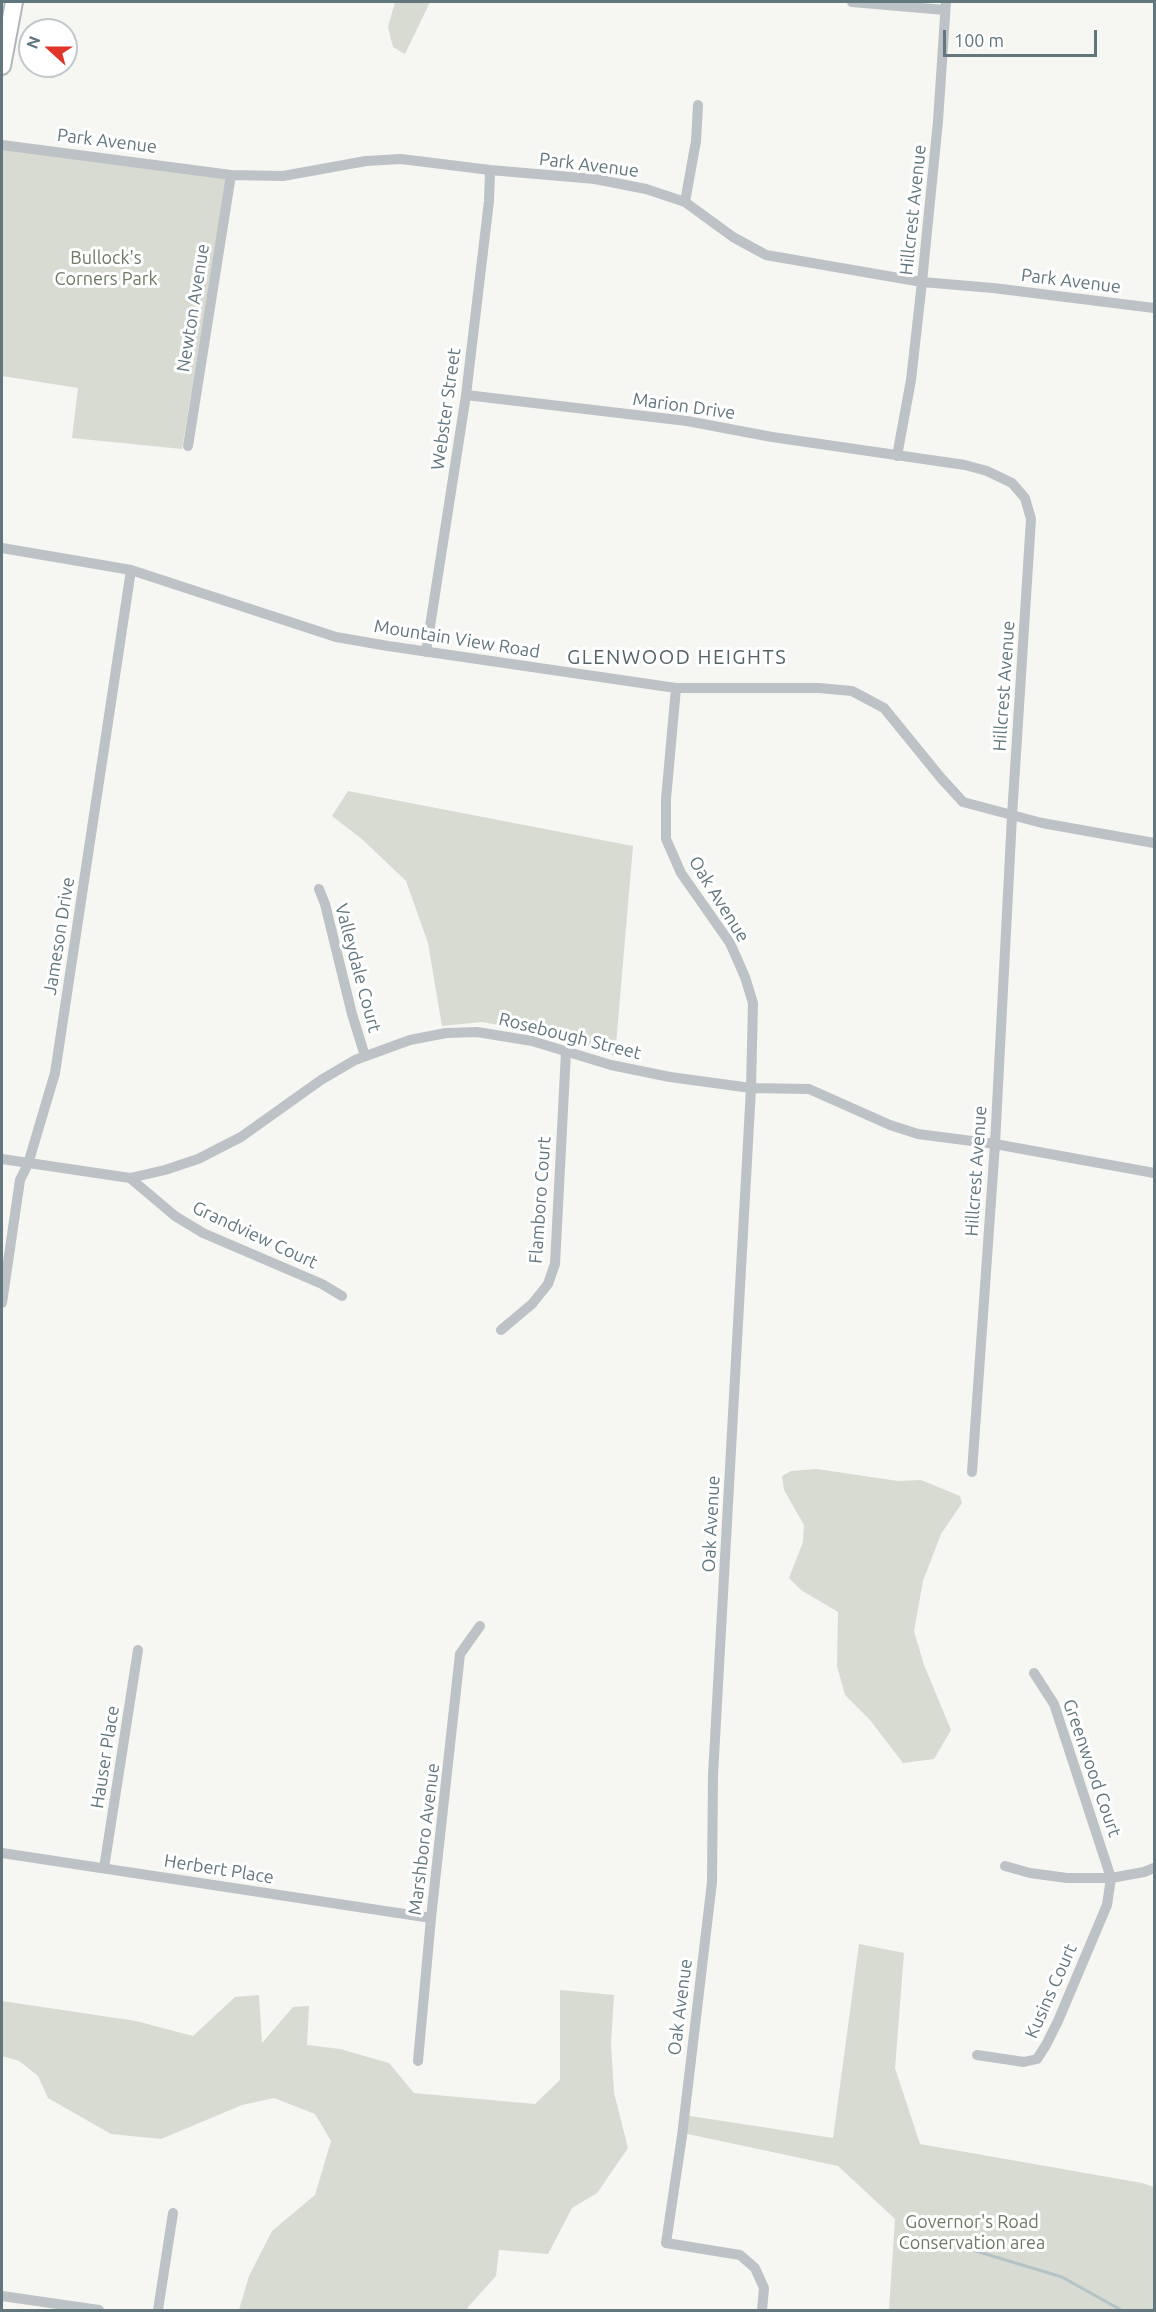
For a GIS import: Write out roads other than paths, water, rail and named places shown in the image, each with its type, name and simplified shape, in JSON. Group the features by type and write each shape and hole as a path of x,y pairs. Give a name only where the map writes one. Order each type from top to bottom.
{"main road":[{"path":"2,66 14,2"}],"street":[{"path":"852,2 946,6"},
{"name":"Hillcrest Avenue","path":"946,6 938,121 922,282 911,380 897,456 957,463 987,471 1012,483 1025,498 1031,519 1012,816 995,1144 972,1472"},
{"path":"685,201 696,141 699,105"},
{"name":"Park Avenue","path":"2,145 231,175 283,176 366,161 401,159 490,170 595,179 646,189 685,201 733,237 766,255 922,282 993,288 1155,308"},
{"name":"Webster Street","path":"426,652 466,394 489,201 490,170"},
{"name":"Newton Avenue","path":"188,446 231,175"},
{"name":"Marion Drive","path":"466,394 687,422 897,456"},
{"name":"Mountain View Road","path":"2,548 131,570 336,637 676,688 819,688 852,691 884,708 963,802 1012,816 1155,843"},
{"name":"Jameson Drive","path":"2,1303 20,1180 28,1164 55,1073 131,570"},
{"name":"Oak Avenue","path":"676,688 666,799 666,839 681,873 730,943 745,976 753,1004 751,1088 713,1775 712,1882 682,2136 666,2243 740,2255 755,2268 764,2288 762,2310"},
{"name":"Valleydale Court","path":"319,889 325,904 352,1014 365,1056"},
{"name":"Rosebough Street","path":"2,1160 130,1178 198,1159 241,1137 321,1080 365,1056 410,1040 446,1033 477,1032 532,1041 611,1065 670,1077 751,1088 809,1089 890,1125 918,1134 995,1144 1155,1173"},
{"name":"Flamboro Court","path":"501,1330 532,1304 548,1284 555,1264 566,1052"},
{"name":"Grandview Court","path":"130,1178 175,1216 203,1233 322,1284 342,1296"},
{"name":"Marshboro Avenue","path":"418,2061 460,1654 480,1626"},
{"name":"Hauser Place","path":"104,1868 138,1650"},
{"name":"Greenwood Court","path":"1034,1673 1054,1704 1112,1878"},
{"name":"Herbert Place","path":"2,1853 431,1918"},
{"path":"1005,1866 1030,1873 1067,1878 1112,1878 1155,1868"},
{"name":"Kusins Court","path":"977,2055 1024,2062 1037,2059 1058,2021 1107,1905 1112,1878"},
{"path":"158,2310 173,2213"},
{"path":"2,2296 99,2310"}],"waterway":[{"path":"969,2249 1062,2277 1121,2310"}],"district":[{"name":"GLENWOOD HEIGHTS","path":"677,657"}],"park label":[{"name":"Bullock's Corners Park","path":"106,268"},
{"name":"Governor's Road Conservation area","path":"972,2232"}]}
